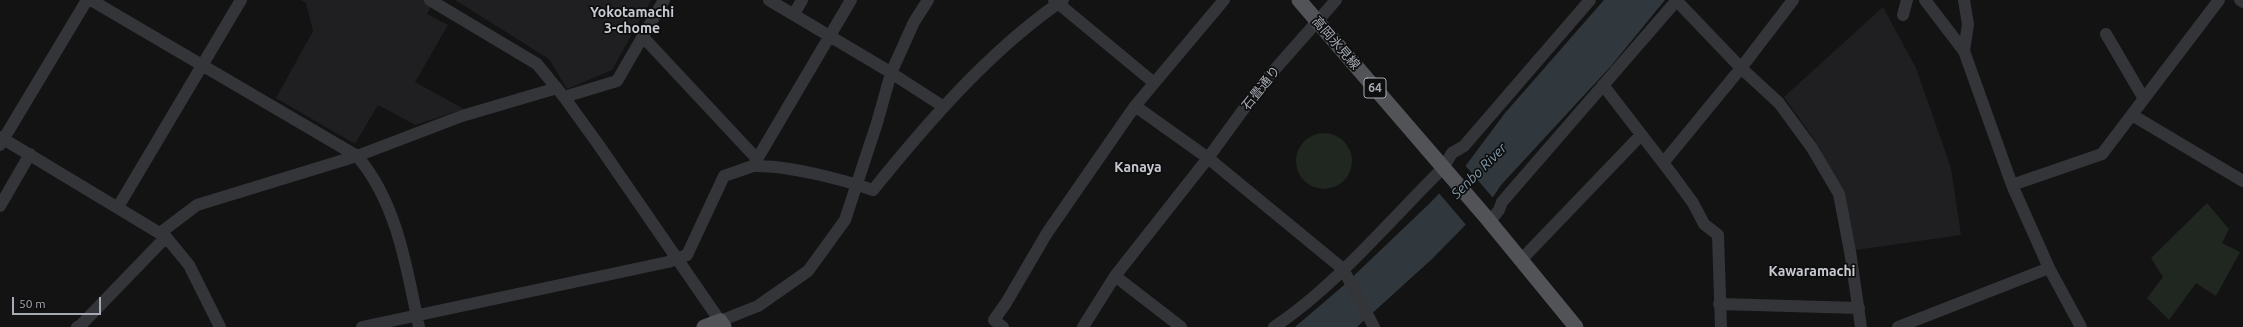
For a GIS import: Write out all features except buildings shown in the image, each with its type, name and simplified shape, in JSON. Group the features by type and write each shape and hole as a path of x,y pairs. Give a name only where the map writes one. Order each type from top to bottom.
{"main road":[{"name":"高岡氷見線","path":"1299,0 1446,173"},
{"name":"64","path":"1446,173 1487,218 1576,327"},
{"path":"704,327 722,324"}],"street":[{"path":"87,0 1,140 30,154 163,235 189,265 220,327"},
{"path":"91,0 356,156 366,166 389,209 400,243 418,321"},
{"path":"118,207 241,0"},
{"path":"80,326 163,235 197,205 356,156 462,116 561,92 617,81 664,0"},
{"path":"769,0 891,73 944,108"},
{"path":"794,14 802,0"},
{"path":"755,163 850,0"},
{"path":"437,2 537,64 561,92 722,324 758,306 808,271 845,220 858,185 891,73 914,22 928,0"},
{"name":"石畳通り","path":"1083,327 1115,276 1208,158 1262,84 1319,22 1336,0"},
{"path":"1274,327 1290,316 1344,272 1446,173 1452,153 1464,146 1590,0"},
{"path":"1487,218 1499,210 1502,202 1676,0 1741,68 1779,103 1812,148 1839,194 1850,251 1861,327"},
{"path":"1663,163 1741,68 1793,0"},
{"path":"1903,15 1907,0"},
{"path":"1925,0 1964,51 2012,185 2049,268 2082,327"},
{"path":"1964,0 1968,24 1964,51"},
{"path":"2012,185 2102,154 2219,0"},
{"path":"362,327 418,321 678,259 687,255 724,176 755,163 775,166 858,185 873,190 915,138 944,108 1000,52 1058,1 1153,82"},
{"path":"1003,327 994,320 1006,303 1047,233 1135,106 1219,2"},
{"path":"2106,34 2144,99"},
{"path":"643,37 755,163"},
{"path":"1603,85 1693,203 1704,224 1718,235 1719,304 1721,327"},
{"path":"1135,106 1208,158 1344,272 1372,325"},
{"path":"2132,115 2243,181"},
{"path":"1521,260 1641,136"},
{"path":"0,206 30,154"},
{"path":"1898,327 2049,268"},
{"path":"1115,276 1181,327"},
{"path":"1719,304 1858,308"}],"shaded area":[{"path":"301,0 435,0 427,14 448,25 415,82 464,109 415,125 378,105 355,144 276,98 313,31 306,3"},
{"path":"455,0 651,0 612,70 567,89 549,59"},
{"path":"1883,7 1916,68 1951,168 1961,235 1856,250 1843,192 1816,142 1784,97"},
{"path":"1324,133 1335,136 1344,141 1349,150 1352,161 1349,172 1344,181 1335,186 1324,189 1313,186 1304,181 1299,172 1296,161 1299,150 1304,141 1313,136"},
{"path":"2207,203 2229,229 2222,243 2240,252 2216,296 2196,283 2169,320 2147,298 2163,277 2151,258"}],"water":[{"name":"Senbo River","path":"1604,0 1665,0 1611,66 1501,185 1493,197 1432,259 1357,327 1295,327 1343,286 1429,204 1464,168 1505,113"}],"pier":[{"path":"1464,164 1494,199 1467,226 1438,192"}],"district":[{"name":"Yokotamachi 3-chome","path":"632,20"},
{"name":"Kanaya","path":"1138,167"},
{"name":"Kawaramachi","path":"1812,271"}]}
